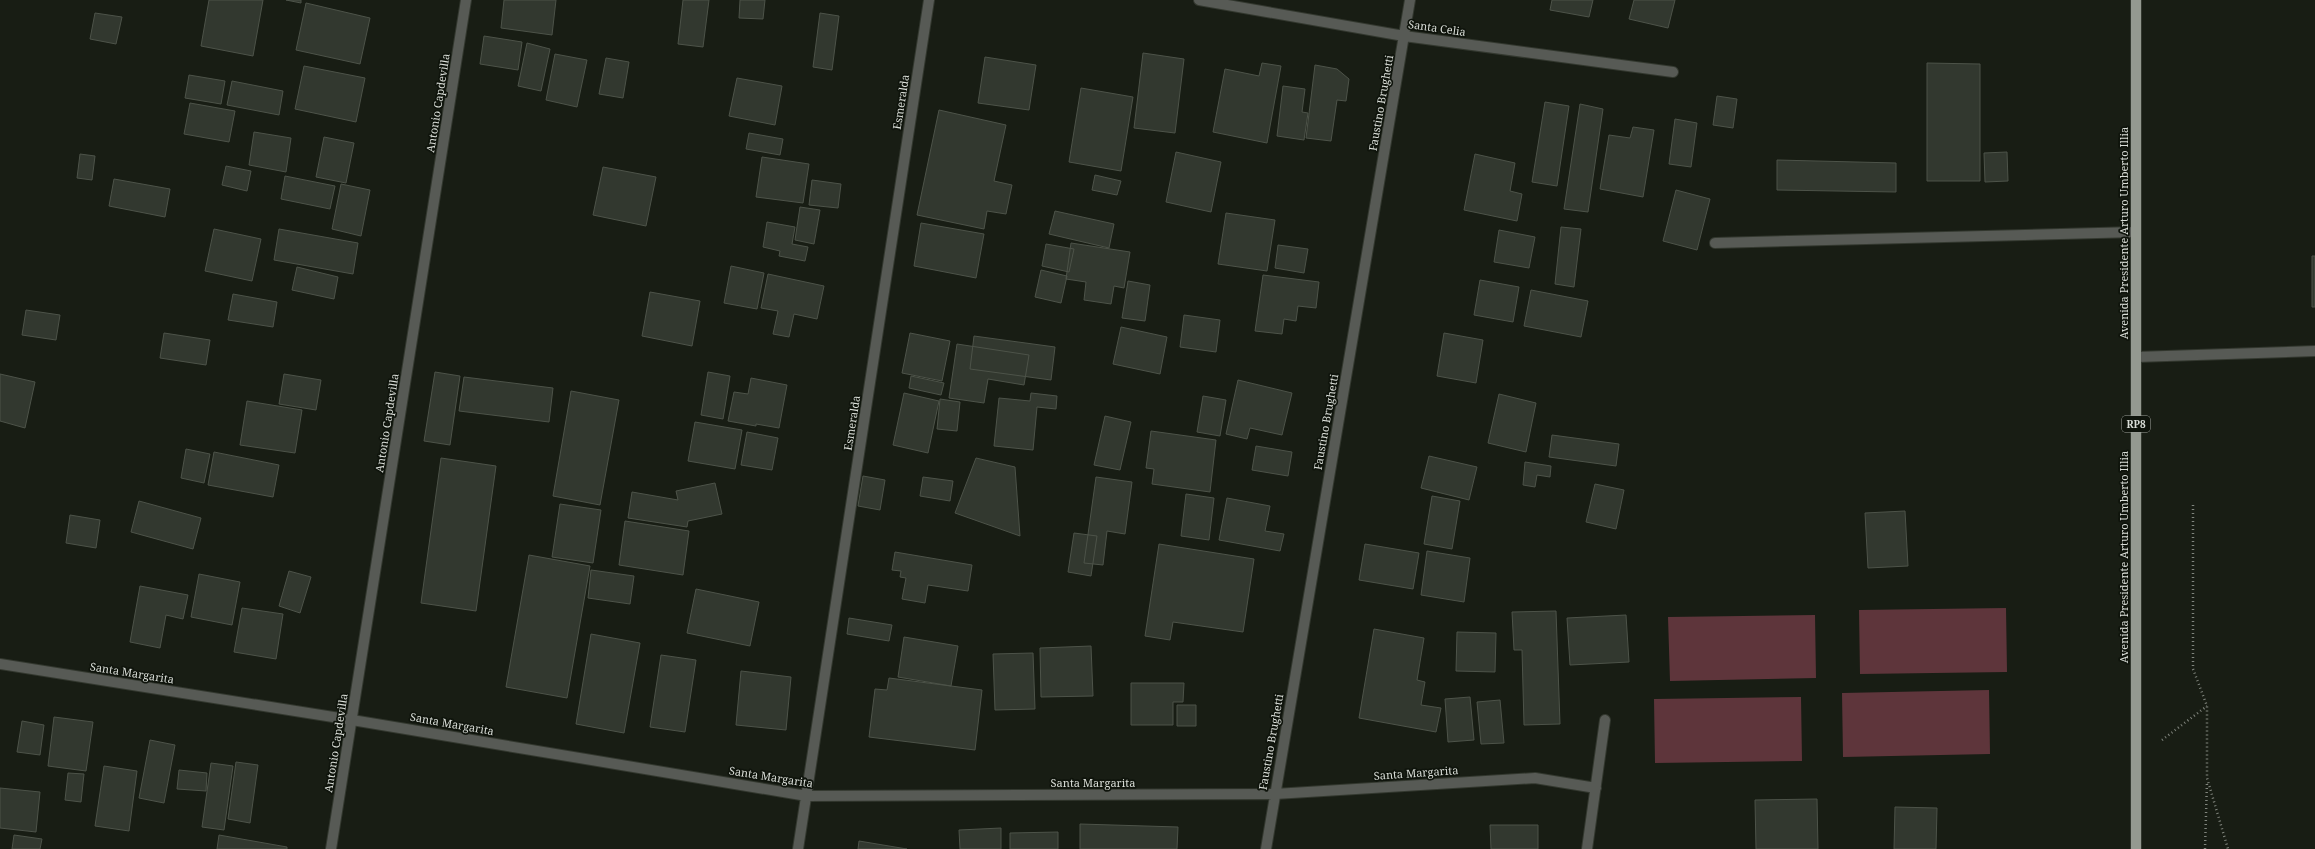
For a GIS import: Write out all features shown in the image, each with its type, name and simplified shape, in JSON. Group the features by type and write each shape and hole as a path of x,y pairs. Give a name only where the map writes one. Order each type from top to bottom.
{"main road":[{"name":"Avenida Presidente Arturo Umberto Illia","path":"2136,0 2136,849"}],"street":[{"name":"Antonio Capdevilla","path":"331,849 466,0"},
{"name":"Esmeralda","path":"798,849 929,0"},
{"name":"Santa Celia","path":"1199,0 1404,36 1673,72"},
{"name":"Faustino Brughetti","path":"1266,849 1410,0"},
{"path":"1715,243 2136,232"},
{"path":"2136,357 2315,351"},
{"name":"Santa Margarita","path":"0,664 352,720 807,796 1275,794 1535,778 1596,788"},
{"path":"1587,849 1605,720"}],"path":[{"path":"2193,505 2193,669 2207,706 2205,849"},
{"path":"2136,760 2207,706"},
{"path":"2207,778 2228,849"}],"shaded area":[{"path":"2006,608 2007,672 1860,674 1859,610"},
{"path":"1815,615 1816,678 1670,681 1668,617"},
{"path":"1989,690 1990,754 1843,757 1842,693"},
{"path":"1801,697 1802,761 1655,763 1654,699"}],"building":[{"path":"209,0 263,0 253,56 201,46"},
{"path":"286,0 301,0 301,3"},
{"path":"504,0 556,0 552,35 501,28"},
{"path":"683,0 709,0 703,47 678,44"},
{"path":"740,0 765,0 763,19 739,18"},
{"path":"1552,0 1593,0 1589,17 1550,10"},
{"path":"1634,0 1675,0 1668,28 1629,19"},
{"path":"306,3 370,18 360,64 296,50"},
{"path":"95,13 122,17 116,44 90,39"},
{"path":"820,13 839,16 832,70 813,67"},
{"path":"484,36 522,42 518,70 480,64"},
{"path":"527,43 550,49 541,91 518,86"},
{"path":"1143,53 1184,59 1175,133 1134,128"},
{"path":"555,54 587,60 577,107 546,100"},
{"path":"985,57 1036,65 1029,110 978,103"},
{"path":"606,58 629,62 623,98 599,94"},
{"path":"1262,63 1281,66 1267,143 1213,132 1225,69 1259,76"},
{"path":"1927,63 1980,64 1980,181 1927,181"},
{"path":"1315,65 1337,69 1349,79 1346,101 1337,100 1331,141 1306,138"},
{"path":"304,66 365,78 356,122 295,109"},
{"path":"189,75 225,81 221,104 185,98"},
{"path":"737,78 782,86 775,125 729,116"},
{"path":"232,81 283,91 279,115 227,105"},
{"path":"1283,86 1305,89 1302,112 1308,113 1304,140 1277,136"},
{"path":"1081,88 1133,97 1121,171 1069,162"},
{"path":"1717,96 1737,99 1733,128 1713,125"},
{"path":"1545,102 1569,106 1557,186 1532,182"},
{"path":"190,103 235,111 229,142 184,134"},
{"path":"1580,104 1603,109 1588,212 1564,209"},
{"path":"939,110 1006,125 994,181 1012,185 1006,214 987,211 984,229 917,215"},
{"path":"1675,119 1697,123 1691,167 1669,164"},
{"path":"1633,127 1654,130 1643,197 1600,189 1609,135 1630,138"},
{"path":"254,132 291,138 286,172 249,165"},
{"path":"749,133 783,139 780,155 746,149"},
{"path":"324,137 354,143 346,183 316,177"},
{"path":"1176,152 1221,162 1211,212 1166,202"},
{"path":"2007,152 2008,181 1985,182 1984,153"},
{"path":"80,154 95,156 92,180 77,178"},
{"path":"1475,154 1515,163 1510,191 1522,194 1517,221 1464,210"},
{"path":"762,157 809,164 803,203 756,197"},
{"path":"1777,160 1896,163 1896,192 1777,190"},
{"path":"226,166 251,171 247,191 222,185"},
{"path":"603,167 656,177 646,226 593,215"},
{"path":"1095,175 1121,181 1117,195 1092,190"},
{"path":"285,176 335,186 330,209 281,199"},
{"path":"114,179 170,189 165,217 109,206"},
{"path":"812,180 841,184 838,208 809,205"},
{"path":"341,184 370,190 361,236 332,229"},
{"path":"1676,190 1710,199 1697,250 1663,241"},
{"path":"800,207 820,210 814,244 795,240"},
{"path":"1055,211 1114,224 1109,248 1049,234"},
{"path":"1226,213 1275,220 1267,271 1218,264"},
{"path":"767,222 795,227 792,244 808,247 805,261 779,256 780,251 763,247"},
{"path":"921,223 984,234 976,278 914,266"},
{"path":"1561,227 1581,229 1574,287 1555,284"},
{"path":"214,229 261,239 252,281 205,271"},
{"path":"279,229 358,243 353,274 274,260"},
{"path":"1499,230 1535,237 1529,268 1494,262"},
{"path":"1071,243 1130,252 1124,288 1114,286 1111,304 1084,300 1086,282 1066,279"},
{"path":"1046,244 1074,249 1069,272 1042,266"},
{"path":"1278,245 1308,249 1304,273 1275,268"},
{"path":"2312,256 2315,256 2315,307 2312,307"},
{"path":"731,266 764,273 757,309 724,303"},
{"path":"297,267 338,277 334,299 292,290"},
{"path":"1041,270 1067,276 1061,303 1035,297"},
{"path":"768,274 824,286 817,319 794,314 789,337 773,334 778,311 761,308"},
{"path":"1263,275 1319,282 1316,308 1298,306 1296,321 1284,319 1282,334 1255,331"},
{"path":"1480,280 1519,287 1513,322 1474,315"},
{"path":"1128,281 1150,285 1145,321 1122,318"},
{"path":"1531,290 1588,301 1581,337 1524,326"},
{"path":"650,292 700,301 692,346 642,336"},
{"path":"233,294 277,302 273,327 228,320"},
{"path":"26,310 60,315 56,340 22,335"},
{"path":"1184,315 1220,320 1216,352 1180,347"},
{"path":"1121,327 1167,337 1160,374 1113,364"},
{"path":"164,333 210,340 206,365 160,358"},
{"path":"910,333 950,341 942,381 902,373"},
{"path":"1444,333 1483,340 1476,383 1437,376"},
{"path":"974,336 1055,347 1051,380 970,369"},
{"path":"957,344 1029,355 1024,385 988,379 984,403 949,398"},
{"path":"435,372 460,376 450,445 424,441"},
{"path":"708,372 730,376 723,419 701,415"},
{"path":"0,374 35,382 25,428 0,421"},
{"path":"284,374 321,380 316,410 279,404"},
{"path":"911,376 944,383 941,395 909,388"},
{"path":"464,377 553,388 549,422 459,411"},
{"path":"751,378 787,385 779,428 728,421 734,392 748,394"},
{"path":"1238,380 1292,393 1282,435 1250,428 1247,439 1226,434"},
{"path":"571,391 619,400 600,505 553,496"},
{"path":"904,393 939,401 928,453 893,445"},
{"path":"1031,393 1057,396 1056,409 1037,407 1033,450 994,446 999,398 1030,401"},
{"path":"1499,394 1536,403 1526,452 1488,443"},
{"path":"1203,396 1226,400 1220,436 1197,432"},
{"path":"940,399 960,402 957,431 937,429"},
{"path":"247,401 302,410 295,453 240,445"},
{"path":"1105,416 1131,422 1120,470 1094,465"},
{"path":"695,422 742,430 735,469 688,461"},
{"path":"1151,431 1216,440 1210,492 1152,484 1154,469 1146,468"},
{"path":"747,432 778,438 772,470 741,465"},
{"path":"1552,435 1619,444 1616,466 1549,457"},
{"path":"1256,446 1292,452 1288,476 1252,470"},
{"path":"186,449 210,454 204,483 181,478"},
{"path":"214,452 279,465 273,497 208,485"},
{"path":"1429,456 1477,467 1469,500 1421,488"},
{"path":"441,458 496,466 476,611 421,603"},
{"path":"976,458 1015,467 1020,536 955,513"},
{"path":"1525,462 1551,466 1550,477 1537,475 1535,487 1523,485"},
{"path":"863,476 885,480 880,510 858,506"},
{"path":"923,477 953,481 950,501 920,496"},
{"path":"1096,477 1132,482 1125,534 1107,531 1103,565 1084,563"},
{"path":"715,483 722,514 688,521 687,527 628,518 632,492 678,500 676,491"},
{"path":"1595,484 1624,490 1616,529 1586,522"},
{"path":"1186,494 1214,498 1209,540 1181,536"},
{"path":"1432,496 1460,501 1452,549 1424,544"},
{"path":"1227,498 1270,506 1265,531 1284,534 1280,551 1219,540"},
{"path":"139,501 201,518 193,549 131,532"},
{"path":"560,504 601,510 593,563 552,557"},
{"path":"1905,511 1908,566 1868,568 1865,513"},
{"path":"70,515 100,520 96,548 66,543"},
{"path":"625,521 689,531 683,575 619,565"},
{"path":"1074,533 1097,536 1091,576 1068,572"},
{"path":"1159,544 1254,559 1243,632 1173,622 1170,640 1145,636"},
{"path":"1365,544 1419,553 1413,589 1359,580"},
{"path":"1427,551 1470,558 1464,602 1421,595"},
{"path":"895,552 972,565 968,591 928,585 925,603 902,599 906,578 900,577 901,571 892,570"},
{"path":"529,555 590,566 567,698 506,687"},
{"path":"591,570 634,576 630,604 588,598"},
{"path":"289,571 311,577 300,613 279,606"},
{"path":"199,574 240,582 232,625 191,617"},
{"path":"140,586 188,595 183,619 166,615 160,648 130,642"},
{"path":"696,589 759,602 750,646 687,633"},
{"path":"242,608 283,614 276,659 234,652"},
{"path":"1556,611 1560,724 1524,725 1522,650 1514,650 1512,612"},
{"path":"1626,615 1629,662 1570,665 1567,618"},
{"path":"849,618 892,625 889,641 847,634"},
{"path":"1374,629 1424,638 1417,680 1425,682 1421,705 1441,708 1436,732 1359,718"},
{"path":"1457,632 1496,633 1495,672 1456,671"},
{"path":"591,634 640,643 624,733 576,724"},
{"path":"904,637 958,646 951,686 898,677"},
{"path":"1091,646 1093,696 1041,697 1040,648"},
{"path":"1033,653 1035,709 995,710 993,654"},
{"path":"661,655 696,660 685,732 650,727"},
{"path":"741,671 791,677 786,730 736,725"},
{"path":"889,678 982,690 975,750 869,737 875,689 887,690"},
{"path":"1131,683 1184,683 1183,702 1173,702 1173,725 1131,725"},
{"path":"1470,697 1474,740 1448,742 1445,699"},
{"path":"1500,700 1504,743 1481,744 1477,702"},
{"path":"1177,705 1196,705 1196,726 1177,726"},
{"path":"54,717 93,722 86,771 48,766"},
{"path":"22,721 44,725 40,755 17,752"},
{"path":"150,740 175,745 164,803 139,798"},
{"path":"236,762 258,765 250,823 228,819"},
{"path":"211,763 233,766 224,830 202,827"},
{"path":"104,766 137,771 129,831 95,826"},
{"path":"179,770 207,773 206,791 177,789"},
{"path":"68,773 84,774 81,802 65,800"},
{"path":"0,788 40,792 36,832 0,828"},
{"path":"1817,799 1818,849 1756,849 1755,800"},
{"path":"1895,807 1937,808 1936,849 1894,849"},
{"path":"1080,824 1178,827 1177,849 1080,849"},
{"path":"1490,825 1538,825 1538,849 1491,849"},
{"path":"1001,828 1001,849 960,849 959,830"},
{"path":"1058,832 1058,849 1010,849 1010,833"},
{"path":"14,835 42,839 40,849 12,849"},
{"path":"219,835 287,847 287,849 217,849"},
{"path":"859,841 907,849 858,849"}]}
